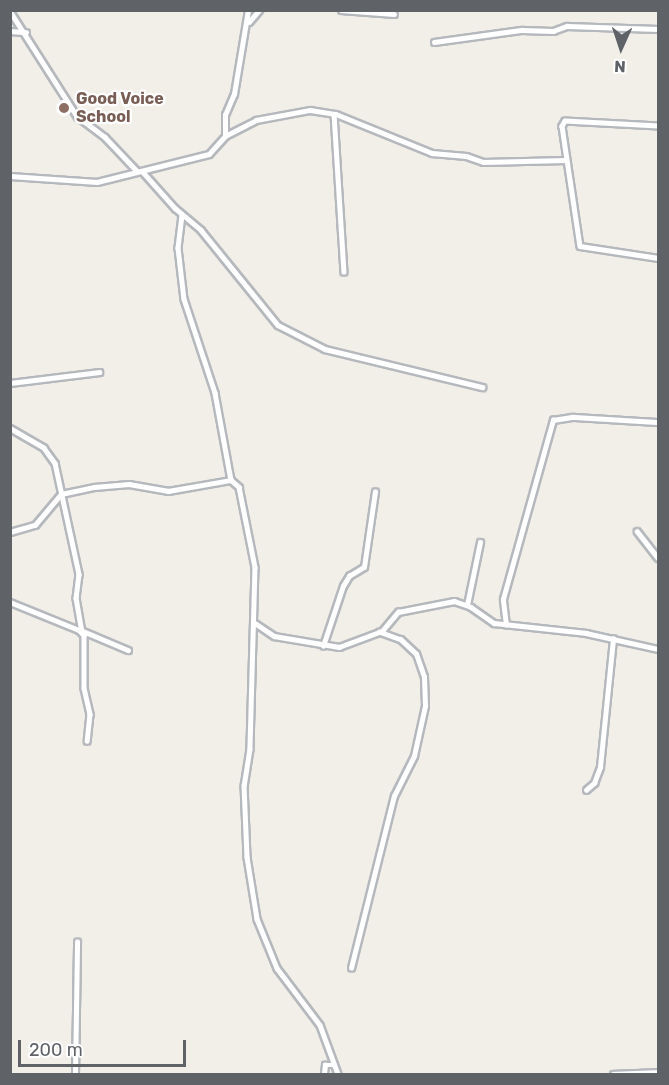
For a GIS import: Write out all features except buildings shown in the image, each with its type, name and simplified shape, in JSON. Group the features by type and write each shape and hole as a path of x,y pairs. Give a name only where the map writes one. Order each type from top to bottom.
{"street":[{"path":"225,136 225,115 234,94 248,22 248,10"},
{"path":"248,22 259,10"},
{"path":"341,10 394,14"},
{"path":"10,11 77,116 105,137 182,215 201,230 271,318 308,343 482,387"},
{"path":"434,42 522,30 553,31 567,26 658,29"},
{"path":"10,31 26,33"},
{"path":"10,176 77,183 110,180 139,171 201,158 234,129 276,114 310,110 334,114 432,153 466,156 483,162 566,160"},
{"path":"334,114 344,272"},
{"path":"658,126 565,121 566,160 580,246 658,258"},
{"path":"182,215 178,248 184,299 216,393 231,480 240,487 254,557 255,623 251,642 250,749 244,785 247,857 257,919 277,968 320,1025 338,1074"},
{"path":"10,383 99,372"},
{"path":"506,625 503,599 553,420 573,417 658,422"},
{"path":"10,428 51,456 61,494 79,574 76,598 83,632 84,688 90,714 87,741"},
{"path":"10,532 35,525 61,494 110,484 168,491 231,480"},
{"path":"323,646 343,586 349,576 364,567 375,492"},
{"path":"637,531 658,558"},
{"path":"467,605 480,542"},
{"path":"10,602 128,650"},
{"path":"255,623 274,636 339,647 379,632 398,612 447,602 467,605 494,623 613,639 658,649"},
{"path":"351,968 391,805 414,756 425,706 424,677 416,654 401,640 379,632"},
{"path":"586,790 594,783 600,767 613,639"},
{"path":"75,1074 77,942"},
{"path":"324,1074 325,1065 335,1065"},
{"path":"613,1074 658,1072"}],"place":[{"name":"Good Voice School","path":"64,108"}]}
